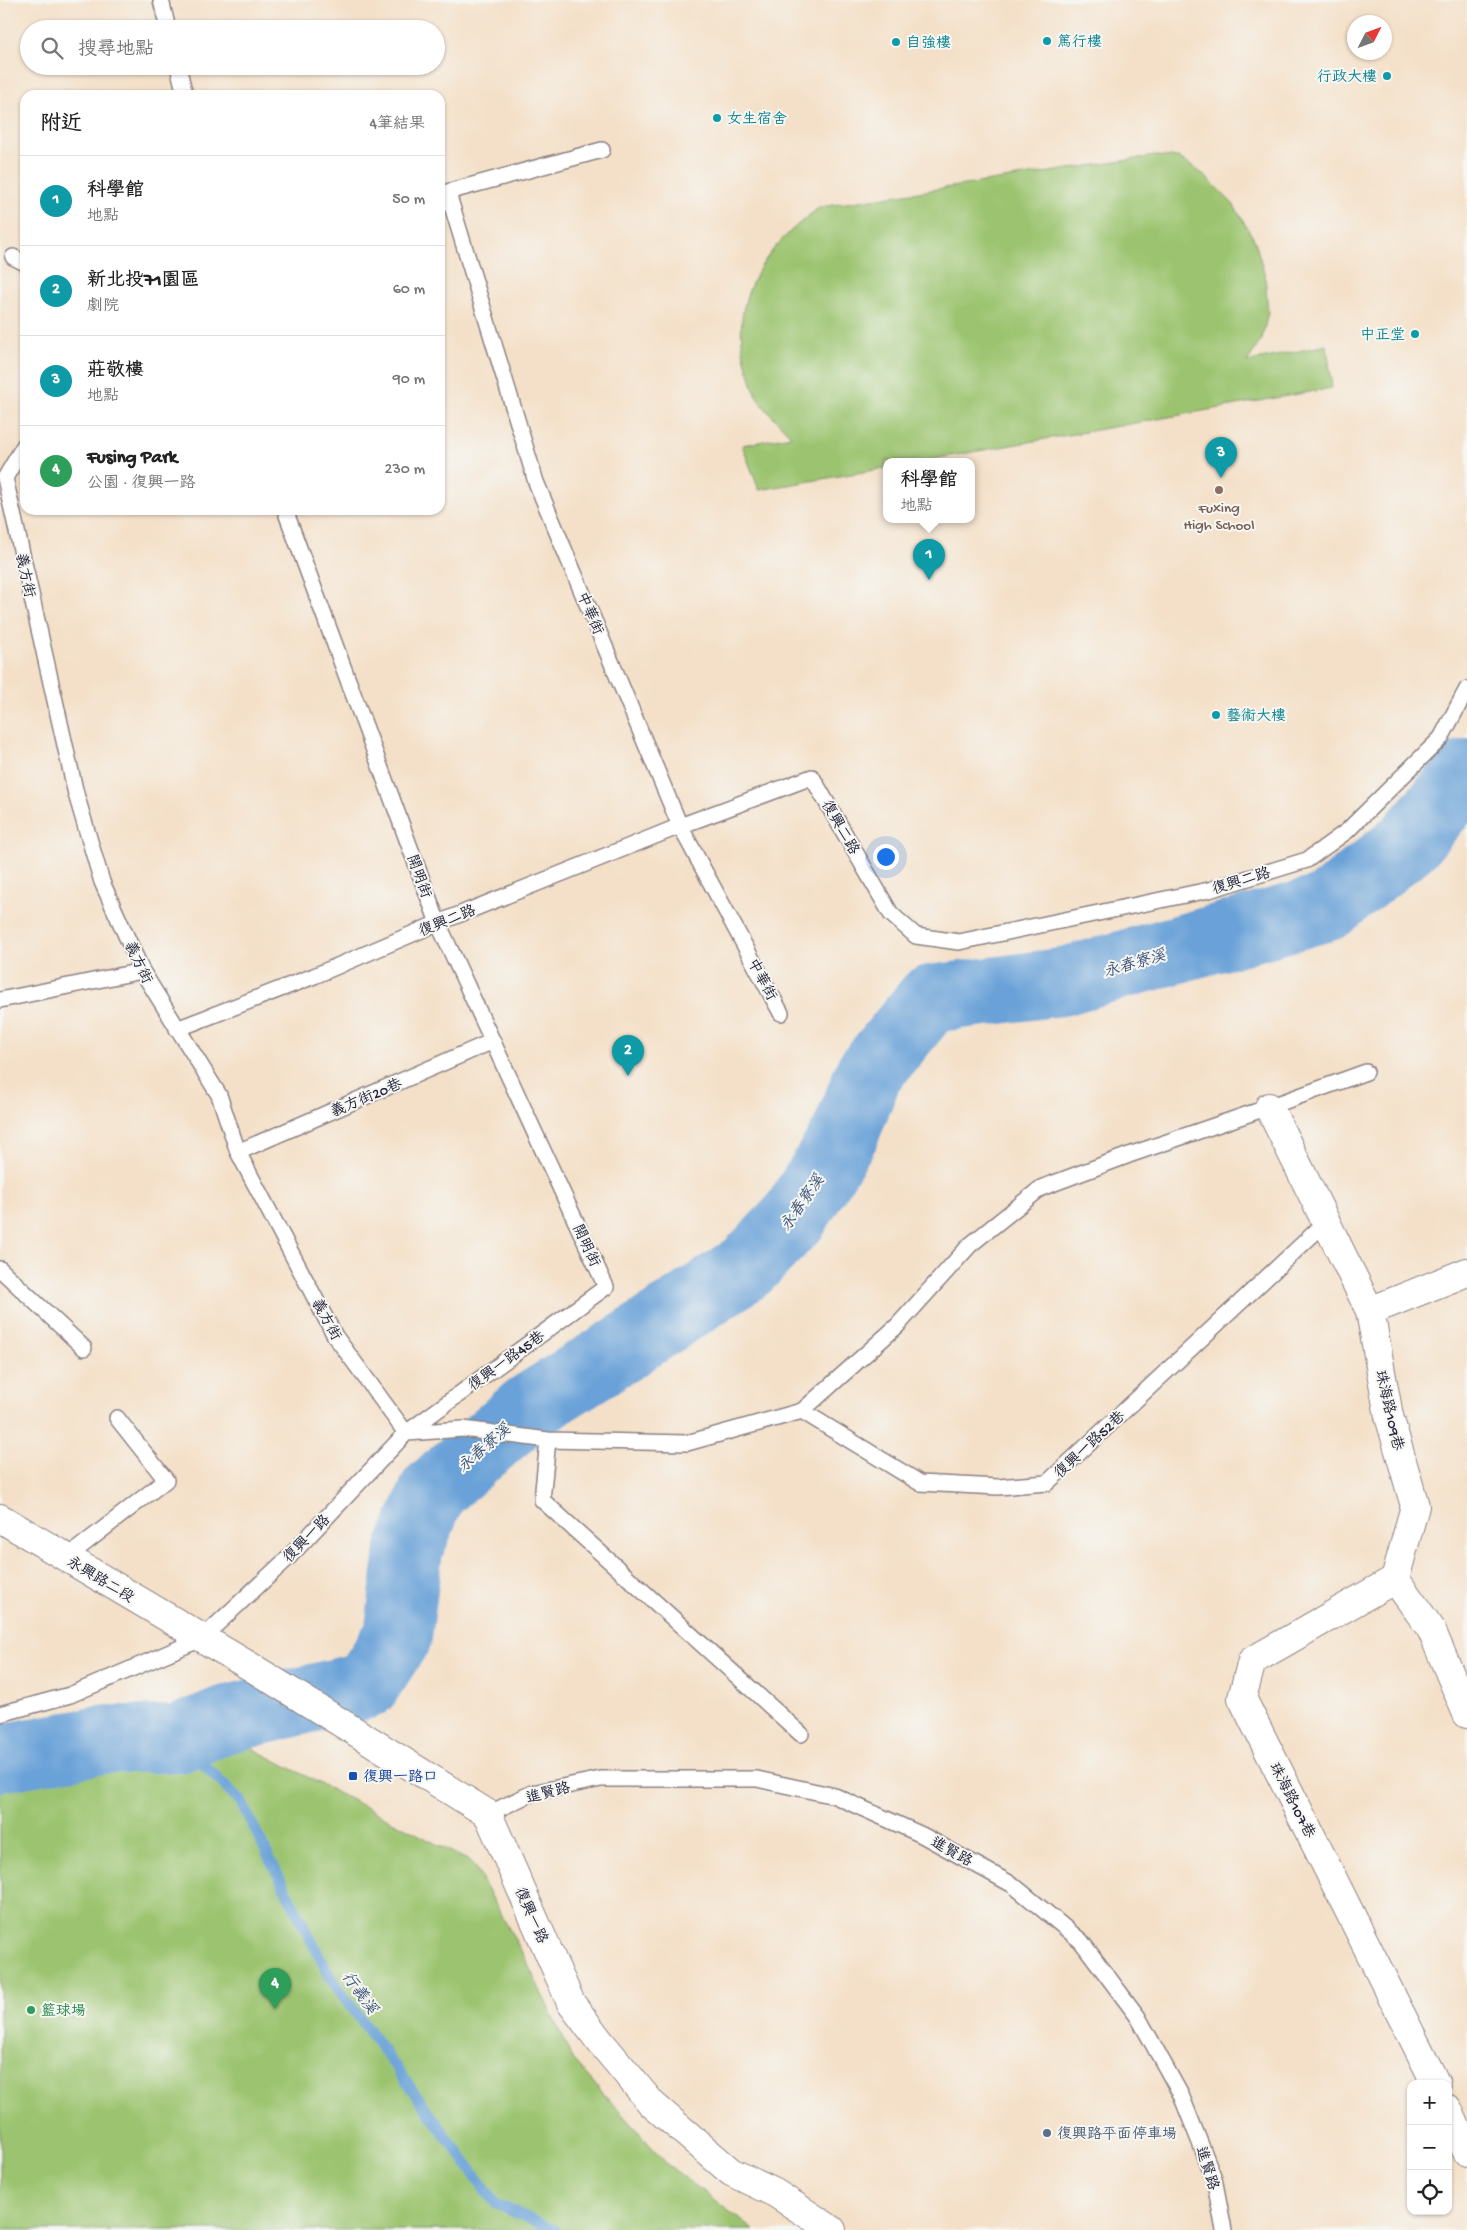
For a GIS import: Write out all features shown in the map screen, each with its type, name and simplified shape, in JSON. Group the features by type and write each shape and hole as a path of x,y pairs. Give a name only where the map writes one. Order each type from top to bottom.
{"street":[{"name":"珠海路109巷","path":"1269,1107 1370,1311 1388,1416 1415,1506 1395,1579"},
{"path":"1370,1311 1467,1272"},
{"name":"永興路二段","path":"0,1518 201,1639"},
{"path":"1395,1579 1431,1629 1467,1714"},
{"name":"珠海路107巷","path":"1395,1579 1252,1661 1242,1698 1434,2080"},
{"path":"201,1639 256,1670 488,1814"},
{"name":"復興一路","path":"488,1814 572,2003 598,2039 652,2104 731,2172 775,2193 832,2230"},
{"path":"1452,2118 1467,2152"}],"lane":[{"path":"161,0 166,20"},
{"path":"180,75 184,90"},
{"path":"445,194 602,150"},
{"name":"中華街","path":"445,197 536,482 680,826 781,1013"},
{"name":"義方街","path":"20,451 2,478 76,794 102,882 142,971 219,1095 238,1152 334,1336 406,1433"},
{"name":"開明街","path":"288,515 438,923 606,1286"},
{"name":"復興二路","path":"177,1030 680,826 812,777 891,914 916,936 959,942 1209,890 1307,860 1347,831 1441,738 1467,690"},
{"path":"0,1000 142,971"},
{"name":"義方街20巷","path":"238,1152 493,1041"},
{"path":"406,1433 463,1429 548,1440 687,1443 802,1410 897,1326 970,1245 1041,1188 1366,1072"},
{"name":"復興一路52巷","path":"802,1410 920,1483 998,1487 1047,1483 1326,1222"},
{"path":"0,1269 84,1348"},
{"name":"復興一路45巷","path":"406,1433 606,1286"},
{"path":"66,1558 166,1480 117,1418"},
{"name":"復興一路","path":"0,1714 70,1694 201,1639 289,1557 406,1433"},
{"path":"548,1440 542,1500 801,1734"},
{"name":"進賢路","path":"488,1814 532,1793 601,1779 757,1779 835,1796 922,1835 1013,1885 1081,1941 1138,2017 1181,2095 1214,2178 1224,2230"}],"green space":[{"path":"1155,156 1178,157 1203,174 1233,204 1255,241 1265,276 1268,312 1262,339 1247,362 1327,345 1332,388 939,458 883,458 883,469 759,490 742,445 791,436 759,401 756,395 743,347 742,323 746,300 754,279 766,259 782,240 820,207"},
{"path":"211,1727 473,1863 525,1958 573,2060 668,2165 754,2230 0,2230 0,1786"}],"waterway":[{"name":"永春寮溪","path":"0,1758 107,1739 178,1739 224,1720 366,1685 398,1636 409,1550 433,1491 528,1408 747,1267 794,1218 845,1134 869,1073 930,999 1061,982 1328,907 1408,843 1467,773"},
{"name":"行義溪","path":"178,1739 241,1802 331,1979 496,2204 555,2230"}],"place":[{"name":"篤行樓","path":"1047,41"},
{"name":"自強樓","path":"896,42"},
{"name":"行政大樓","path":"1387,76"},
{"name":"女生宿舍","path":"717,118"},
{"name":"中正堂","path":"1415,334"},
{"name":"莊敬樓","path":"1221,478"},
{"name":"Fuxing High School","path":"1219,490"},
{"name":"科學館","path":"929,580"},
{"name":"藝術大樓","path":"1216,715"},
{"name":"新北投71園區","path":"628,1076"},
{"name":"復興一路口","path":"353,1776"},
{"name":"Fusing Park","path":"275,2009"},
{"name":"籃球場","path":"31,2010"},
{"name":"復興路平面停車場","path":"1047,2133"}]}
